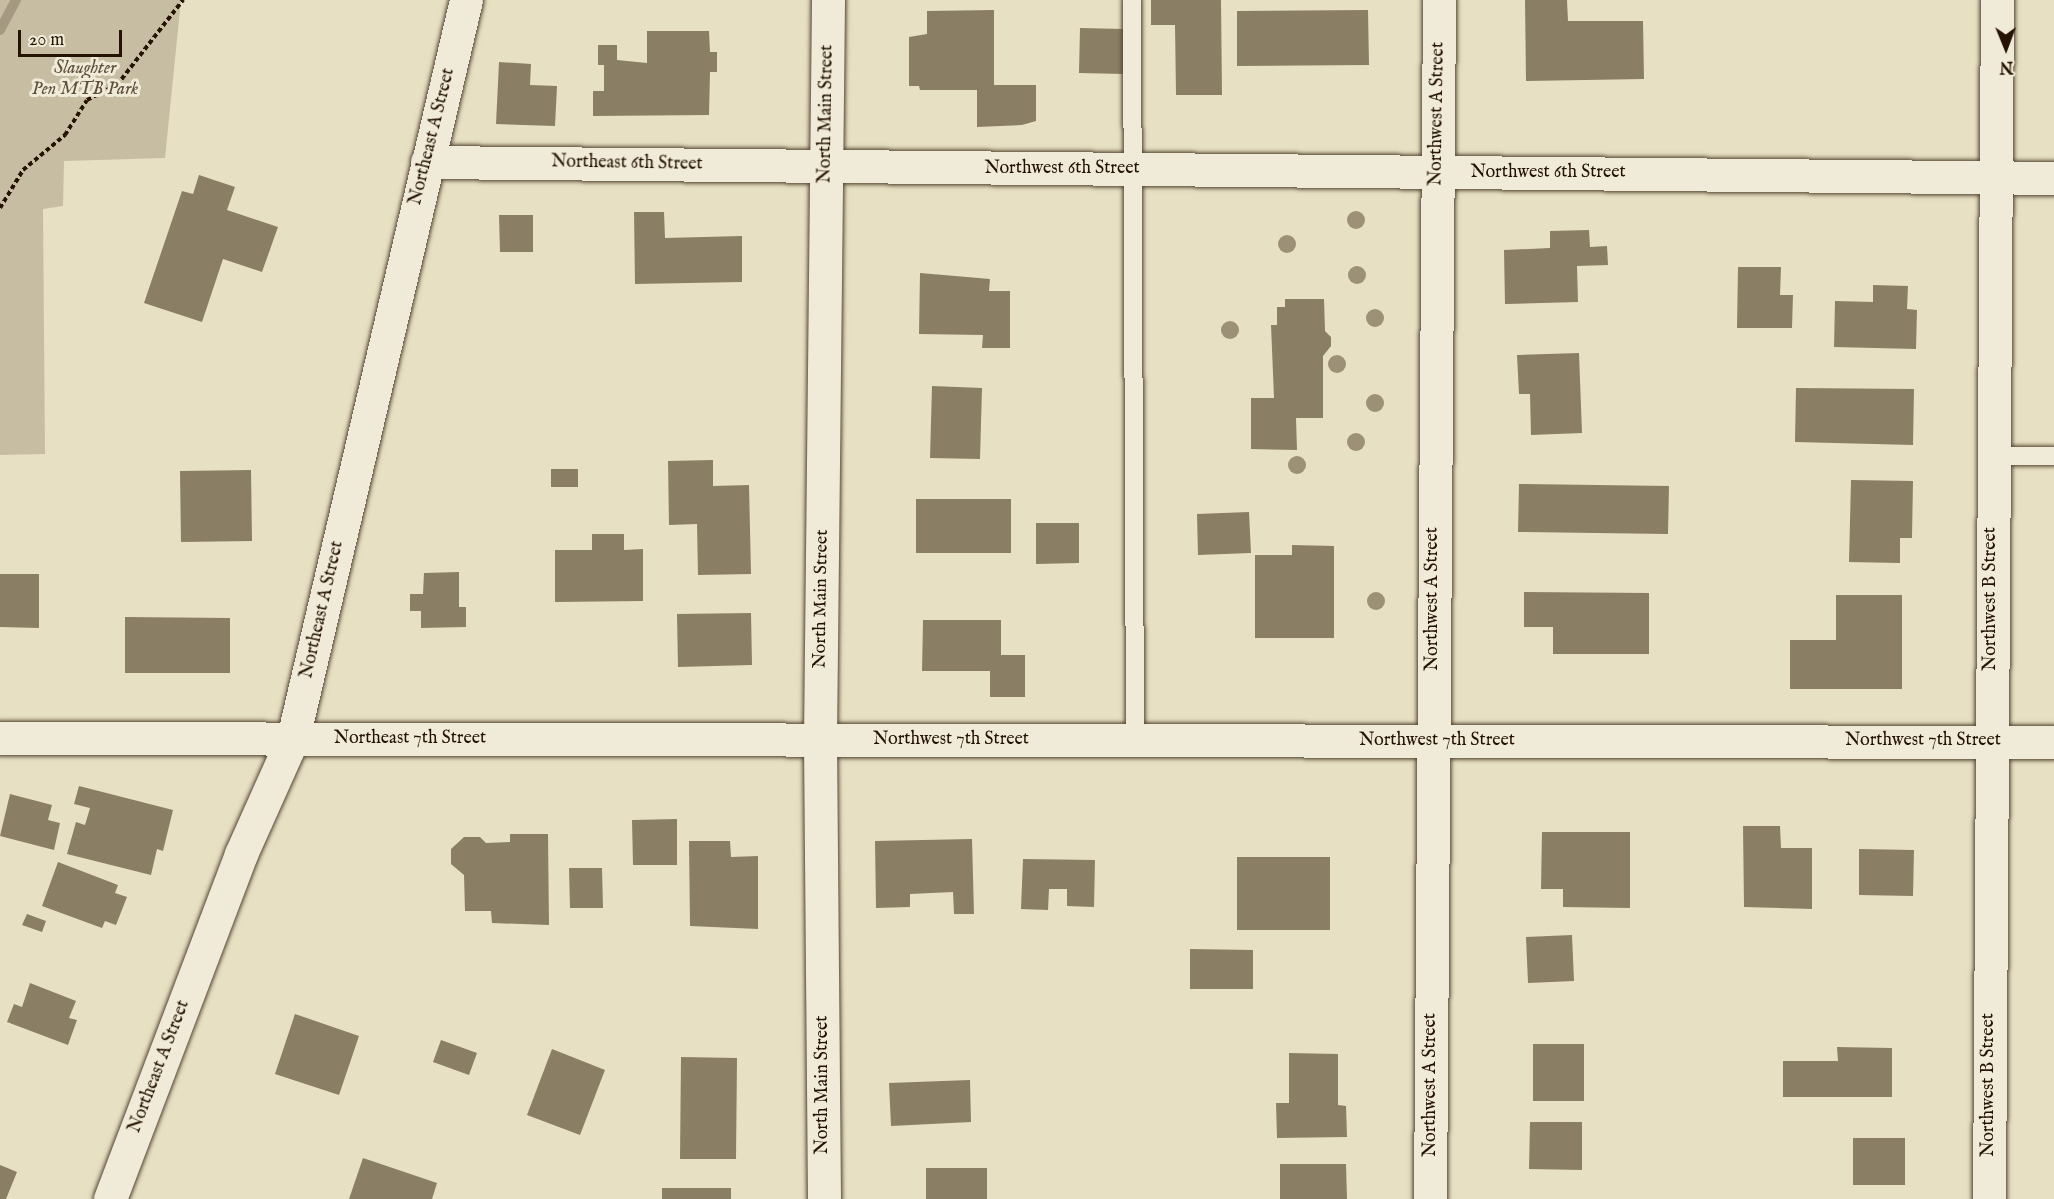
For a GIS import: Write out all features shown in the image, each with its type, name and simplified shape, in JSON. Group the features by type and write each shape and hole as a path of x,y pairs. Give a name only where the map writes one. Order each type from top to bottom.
{"street":[{"name":"Northeast A Street","path":"110,1199 242,854 293,738 466,0"},
{"name":"North Main Street","path":"824,1199 820,740 828,0"},
{"name":"Northwest A Street","path":"1430,1199 1439,0"},
{"name":"Northwest B Street","path":"1989,1199 1990,741 1997,0"},
{"name":"Northeast 6th Street","path":"427,162 826,167"},
{"name":"Northwest 6th Street","path":"826,167 2054,178"},
{"name":"Northeast 7th Street","path":"0,738 820,740"},
{"name":"Northwest 7th Street","path":"820,740 2054,742"}],"lane":[{"path":"1132,0 1135,740"},
{"path":"1993,456 2054,456"}],"path":[{"path":"0,208 23,170 65,135 87,100 117,85 183,0"}],"green space":[{"name":"Slaughter Pen MTB Park","path":"0,0 181,0 165,158 64,161 63,206 43,209 45,454 0,455"}],"building":[{"path":"1151,0 1221,0 1222,95 1176,95 1175,25 1151,25"},
{"path":"1525,0 1567,0 1568,21 1643,21 1644,79 1526,81"},
{"path":"994,10 994,85 1036,85 1036,121 1022,125 977,127 977,90 920,90 919,86 909,86 909,37 927,34 927,11"},
{"path":"1368,10 1369,65 1237,66 1237,11"},
{"path":"1080,28 1124,29 1123,74 1079,73"},
{"path":"647,31 709,31 710,52 717,52 717,72 710,72 709,115 593,116 593,91 604,91 604,65 598,65 598,45 617,45 617,60 647,63"},
{"path":"499,62 531,64 530,85 557,86 555,126 496,124"},
{"path":"199,175 235,187 227,210 278,227 262,272 223,259 202,322 144,303 182,191 193,194"},
{"path":"634,212 664,212 665,238 742,236 742,282 635,284"},
{"path":"499,215 533,215 533,252 500,252"},
{"path":"1589,230 1590,247 1607,246 1608,265 1577,266 1578,302 1505,304 1504,250 1550,248 1550,231"},
{"path":"1738,267 1781,267 1780,295 1793,295 1792,328 1737,328"},
{"path":"920,273 990,279 989,291 1010,291 1010,348 982,348 983,335 919,334"},
{"path":"1873,285 1908,286 1907,309 1917,310 1916,349 1834,347 1835,301 1873,302"},
{"path":"1285,299 1324,299 1325,331 1331,337 1331,346 1323,356 1323,418 1296,418 1297,450 1251,449 1251,398 1274,398 1271,325 1277,325 1277,307 1285,307"},
{"path":"1579,353 1582,433 1531,435 1530,394 1519,394 1517,355"},
{"path":"932,386 982,388 980,459 930,458"},
{"path":"1796,388 1914,389 1913,445 1795,442"},
{"path":"713,460 713,486 749,485 751,574 698,575 697,524 669,525 668,461"},
{"path":"551,469 578,469 578,487 551,487"},
{"path":"251,470 252,541 181,542 180,471"},
{"path":"1851,480 1913,481 1912,538 1900,538 1900,563 1849,562"},
{"path":"1519,484 1669,486 1668,534 1518,532"},
{"path":"916,499 1011,499 1011,553 916,553"},
{"path":"1249,512 1251,553 1198,555 1197,514"},
{"path":"1036,523 1079,523 1079,563 1036,564"},
{"path":"592,534 624,534 624,550 643,549 643,601 555,602 555,550 592,550"},
{"path":"1292,545 1334,546 1334,638 1255,638 1255,555 1292,555"},
{"path":"459,572 459,607 466,607 466,627 421,628 421,611 410,611 410,594 423,594 424,573"},
{"path":"0,574 39,574 39,628 0,627"},
{"path":"1524,592 1649,593 1649,654 1553,654 1553,627 1524,627"},
{"path":"1836,595 1902,595 1902,689 1790,689 1790,640 1836,640"},
{"path":"751,613 752,665 678,667 677,614"},
{"path":"125,617 230,618 230,673 125,673"},
{"path":"923,620 1001,620 1001,655 1025,655 1025,697 990,697 990,671 922,671"},
{"path":"79,786 173,810 163,851 157,849 151,875 67,854 76,822 85,825 90,808 74,804"},
{"path":"10,794 52,805 48,820 60,823 54,850 0,836"},
{"path":"677,819 677,865 633,865 632,820"},
{"path":"1743,826 1780,826 1781,848 1812,848 1812,909 1744,907"},
{"path":"1542,832 1630,832 1630,908 1563,907 1563,889 1541,889"},
{"path":"510,834 548,834 549,925 492,923 491,911 465,911 464,875 451,864 451,849 464,837 480,837 486,843 510,842"},
{"path":"972,839 974,914 954,914 953,892 910,894 910,907 876,908 875,841"},
{"path":"689,841 730,841 731,857 758,856 758,929 690,926"},
{"path":"1859,849 1914,850 1913,896 1859,895"},
{"path":"1237,857 1330,857 1330,930 1237,930"},
{"path":"1023,859 1095,860 1094,907 1067,906 1067,889 1049,889 1048,910 1021,909"},
{"path":"58,862 118,885 115,893 127,897 116,925 105,921 102,928 42,906"},
{"path":"569,868 602,868 603,908 570,908"},
{"path":"27,914 46,921 42,932 22,925"},
{"path":"1572,935 1574,981 1528,983 1526,937"},
{"path":"1190,949 1253,950 1253,989 1190,989"},
{"path":"30,983 76,1001 69,1018 77,1020 68,1045 7,1022 14,1004 22,1007"},
{"path":"295,1014 359,1036 339,1095 275,1074"},
{"path":"441,1040 477,1053 469,1075 433,1062"},
{"path":"1533,1044 1584,1044 1584,1101 1533,1101"},
{"path":"1837,1047 1892,1048 1892,1097 1783,1097 1783,1061 1838,1061"},
{"path":"552,1049 605,1070 580,1135 527,1115"},
{"path":"1289,1053 1338,1054 1338,1105 1346,1106 1347,1137 1277,1138 1276,1103 1289,1103"},
{"path":"681,1057 737,1058 736,1159 680,1159"},
{"path":"970,1080 971,1122 891,1126 889,1083"},
{"path":"1530,1122 1582,1122 1582,1170 1529,1169"},
{"path":"1853,1138 1905,1138 1905,1185 1853,1185"},
{"path":"363,1158 437,1183 432,1199 349,1199"},
{"path":"1280,1164 1346,1164 1347,1199 1280,1199"},
{"path":"0,1165 17,1172 6,1199 0,1199"},
{"path":"926,1168 987,1168 987,1199 926,1199"},
{"path":"662,1188 731,1188 731,1199 662,1199"}],"waterway":[{"path":"0,30 16,0"}]}
